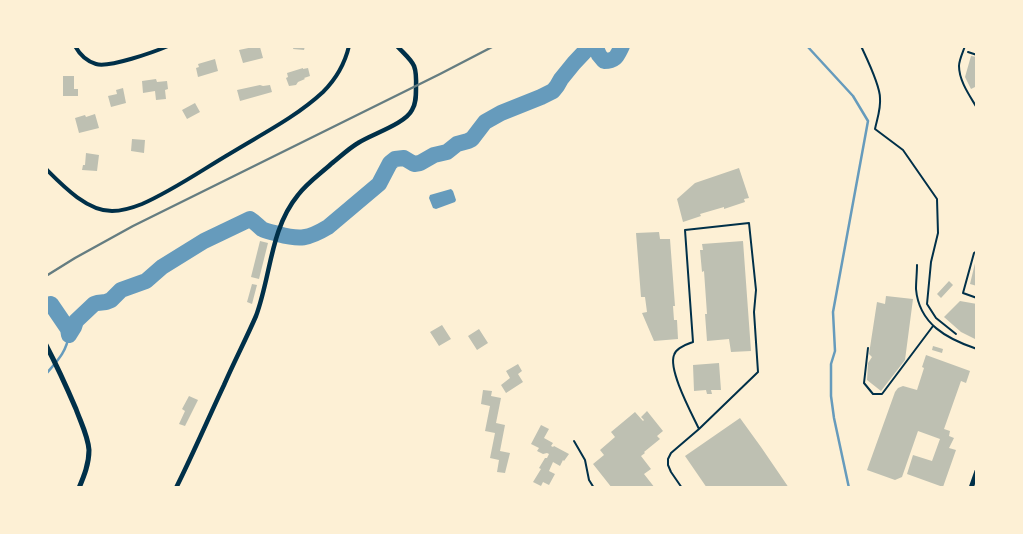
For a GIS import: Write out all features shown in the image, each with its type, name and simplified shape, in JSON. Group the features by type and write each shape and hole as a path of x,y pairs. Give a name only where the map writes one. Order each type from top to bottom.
{"main road":[{"path":"46,345 86,433 88,460 79,488"},
{"path":"971,488 977,471"}],"street":[{"path":"76,46 80,55 96,64 106,64 127,60 168,46"},
{"path":"46,169 59,182 94,207 118,211 141,204 184,181 304,108 324,91 336,76 347,56 349,46"},
{"path":"176,488 256,316 279,228 289,207 298,194 358,143 401,121 411,113 415,102 416,72 411,59 397,46"}],"lane":[{"path":"965,46 959,65 960,72 962,80 977,108"},
{"path":"682,488 668,465 670,452 699,429 758,372 754,312 756,290 749,223 685,230 693,342 676,350 673,369 699,429"},
{"path":"977,251 974,253 963,293 977,298"},
{"path":"917,266 916,288 923,314 933,326 958,342 977,349"},
{"path":"868,348 864,383 873,394 882,394 933,326"},
{"path":"574,441 585,460 588,480 594,488"}],"path":[{"path":"861,46 880,96 875,129 903,150 937,200 938,233 927,304 936,318 960,337"},
{"path":"964,51 977,55"}],"water":[{"path":"451,189 456,200 455,202 436,209 433,208 429,198 430,195"}],"building":[{"path":"294,46 305,46 304,50 293,49"},
{"path":"260,47 263,58 243,63 239,50"},
{"path":"971,56 977,57 977,86 971,89 965,77"},
{"path":"215,59 218,71 198,77 196,68 199,67 198,64"},
{"path":"308,68 310,76 304,78 296,85 289,86 286,78 288,77 287,73"},
{"path":"63,76 74,76 74,89 78,89 78,96 63,96"},
{"path":"156,79 157,82 167,81 166,99 156,100 155,91 143,93 142,81"},
{"path":"270,85 272,92 240,101 237,90"},
{"path":"123,88 126,103 111,107 108,96 117,94 116,90"},
{"path":"195,103 200,112 187,119 182,110"},
{"path":"95,114 99,128 79,133 75,118"},
{"path":"132,139 145,140 144,153 131,151"},
{"path":"86,153 99,155 97,171 82,170 83,165 85,165"},
{"path":"739,168 749,198 744,199 745,202 700,214 701,216 683,222 677,199 695,183"},
{"path":"659,232 660,239 670,239 675,306 673,306 674,320 677,320 678,339 654,341 642,313 647,312 645,297 641,297 636,233"},
{"path":"260,241 268,243 259,279 251,277"},
{"path":"743,241 751,351 731,352 729,339 707,341 704,271 702,272 700,250 703,250 702,244"},
{"path":"977,259 977,286 970,284"},
{"path":"949,281 953,285 941,298 937,294"},
{"path":"252,284 257,285 252,304 247,302"},
{"path":"886,296 913,299 905,360 881,391 867,380 868,363 872,357 869,354 877,302 885,304"},
{"path":"960,301 977,304 977,340 961,332 944,317"},
{"path":"442,325 451,339 439,346 430,332"},
{"path":"479,329 488,343 477,350 468,336"},
{"path":"933,346 943,349 942,353 932,350"},
{"path":"926,355 970,371 966,383 961,381 944,429 950,431 949,436 954,438 949,448 956,450 943,487 907,474 913,455 932,461 940,439 918,431 902,477 895,480 867,470 895,392 903,386 917,390"},
{"path":"719,363 721,390 711,390 712,394 707,394 706,390 694,391 693,365"},
{"path":"518,364 522,371 518,374 523,382 506,393 501,385 510,378 506,371"},
{"path":"483,390 492,391 491,396 501,398 496,423 505,425 500,451 510,453 505,473 497,472 499,460 490,458 495,433 485,431 490,406 481,404"},
{"path":"189,396 198,400 185,426 179,424 185,411 182,409"},
{"path":"647,411 663,431 657,436 660,439 641,456 651,469 644,474 655,488 612,488 593,464 604,455 600,450 615,437 611,432 635,412 643,421 641,417"},
{"path":"740,418 789,488 707,488 685,456"},
{"path":"541,425 549,429 544,438 553,443 551,446 569,454 560,466 553,462 549,471 555,474 549,485 543,482 541,486 533,482 541,469 539,468 549,454 537,451 539,448 531,444"}],"waterway":[{"path":"69,335 76,321 94,304 111,300 121,290 146,281 162,267 204,241 250,219 264,230 292,237 309,236 321,231 379,184 390,163 395,159 404,158 414,164 420,163 434,155 447,152 457,144 472,139 485,122 501,113 553,91 574,63 590,46 596,48 604,61 616,57 622,46"},
{"path":"807,46 853,96 868,121 833,312 835,351 831,364 831,396 849,488"},
{"path":"51,304 68,329 69,335"},
{"path":"46,374 63,352 69,335"}],"railway":[{"path":"46,276 133,226 494,46"}]}
